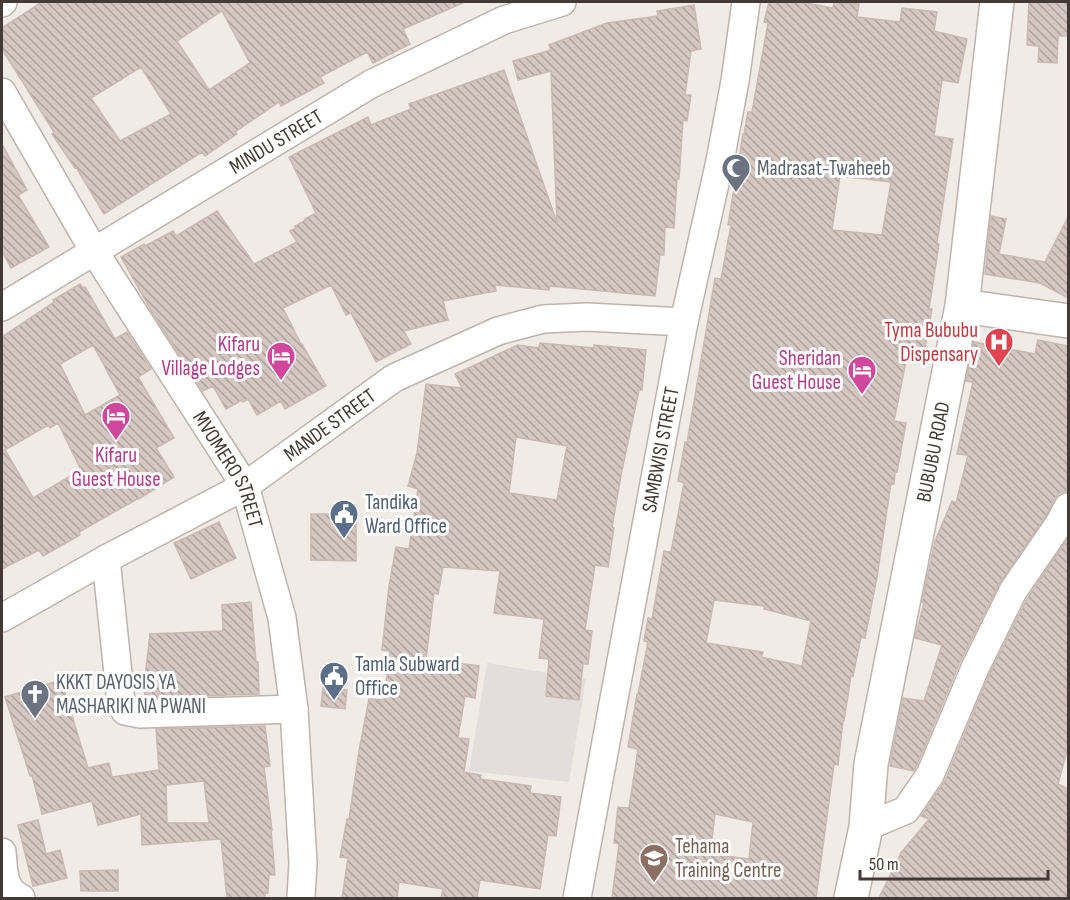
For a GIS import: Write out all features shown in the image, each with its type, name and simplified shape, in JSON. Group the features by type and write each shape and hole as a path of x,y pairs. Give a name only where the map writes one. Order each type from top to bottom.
{"street":[{"name":"MINDU STREET","path":"2,307 371,84 504,20 562,2"},
{"name":"SAMBWISI STREET","path":"577,898 684,322 720,161 735,81 746,2"},
{"name":"BUBUBU ROAD","path":"851,898 866,827 871,764 962,306 997,2"},
{"name":"MVOMERO STREET","path":"2,92 94,251 245,486 282,618 294,709 303,863 301,898"},
{"path":"962,306 1068,321"},
{"name":"MANDE STREET","path":"2,618 106,559 245,486 394,378 498,331 543,320 587,316 684,322"},
{"path":"866,827 906,810 930,775 975,668 1013,591 1068,507"},
{"path":"106,559 121,702 125,711 140,714 294,709"},
{"path":"2,852 14,891"}],"shaded area":[{"path":"487,663 586,679 569,782 469,771"}],"building":[{"path":"42,2 465,2 403,29 410,44 373,63 367,52 320,77 324,83 281,106 279,102 205,156 202,152 104,214 76,167 52,134 54,132 2,49 2,28","holes":["222,11 250,63 209,90 177,41","141,67 171,114 120,141 91,98"]},
{"path":"769,2 799,2 833,8 834,2 859,4 857,17 900,22 902,8 937,12 934,31 967,39 958,83 942,80 934,136 953,139 937,243 939,244 929,309 932,309 922,364 906,361 894,421 906,423 894,484 891,483 865,638 861,637 853,676 851,676 838,765 834,764 816,898 612,898 619,844 614,843 618,807 629,808 638,749 628,747 648,642 644,641 648,618 652,619 664,551 671,552 684,483 678,481 685,442 687,443 715,278 721,279 743,134 748,112 752,112 768,23 764,22","holes":["840,176 891,182 882,235 832,230","714,600 765,606 764,609 811,621 802,666 761,657 763,652 706,643","715,814 753,822 749,859 710,854"]},
{"path":"1029,2 1068,2 1068,36 1058,36 1057,63 1038,62 1039,46 1027,45"},
{"path":"694,5 701,49 691,51 685,95 691,95 687,121 683,120 674,228 665,227 664,255 660,255 655,296 550,286 549,290 495,285 496,291 443,301 448,320 404,331 411,344 376,362 351,313 346,315 331,285 283,308 326,386 285,409 281,401 257,415 248,399 226,409 213,386 203,391 152,312 121,257 173,231 176,236 217,211 254,264 297,242 290,231 316,213 289,157 368,117 371,125 411,109 409,104 504,70 557,223 551,71 518,80 513,61 551,50 549,45 607,23 658,16 657,11"},
{"path":"2,144 27,190 18,195 49,247 11,268 2,251"},
{"path":"991,216 1006,219 999,254 1045,262 1068,217 1068,298 1040,283 985,274"},
{"path":"80,284 83,288 85,287 115,339 127,332 151,369 138,377 174,438 156,448 174,477 79,532 80,535 43,556 39,550 2,569 2,337 54,302 53,300","holes":["93,345 120,395 85,415 60,364","58,423 81,470 33,498 5,450 48,425 50,428"]},
{"path":"1038,340 1068,346 1068,491 1060,493 1054,499 1046,516 999,584 960,662 914,771 890,766 903,698 924,701 942,645 915,638 935,541 952,501 956,503 968,455 957,454 973,382 966,381 974,342 1035,354"},
{"path":"540,343 646,350 642,390 639,390 621,475 608,567 595,565 585,630 592,631 588,664 583,664 579,700 546,696 549,659 539,658 544,619 494,613 500,571 443,567 438,594 434,593 426,659 479,666 475,698 465,696 458,738 469,739 464,772 481,775 480,779 531,786 530,793 561,797 556,836 548,835 540,889 480,880 477,898 441,898 443,889 399,882 397,898 342,898 348,858 340,857 347,819 349,819 369,699 384,700 390,651 382,650 396,547 409,549 418,489 408,486 417,453 426,384 462,388 455,374 518,345 539,348","holes":["516,437 567,446 557,500 509,493"]},
{"name":"Tandika Ward Office","path":"311,514 356,514 356,561 311,560"},
{"path":"219,522 236,558 191,579 174,543"},
{"path":"1068,538 1068,747 1058,784 1068,789 1068,898 879,898 901,853 929,819 921,816 945,781 989,675 1027,599"},
{"path":"251,602 259,694 145,698 144,686 150,634 223,631 222,605"},
{"path":"61,680 88,768 109,763 112,777 159,770 156,729 265,726 270,766 264,767 275,875 269,875 268,893 265,892 265,898 227,898 221,839 142,845 141,814 98,825 92,801 42,814 32,775 30,776 5,697","holes":["204,781 209,823 167,823 166,785"]},
{"name":"Tamla Subward Office","path":"323,687 347,690 345,709 321,706"},
{"path":"38,820 46,854 60,850 67,878 33,886 18,825"},
{"path":"118,870 118,891 81,891 80,871"}],"place":[{"name":"Madrasat-Twaheeb","path":"736,194"},
{"name":"Tyma Bububu Dispensary","path":"999,368"},
{"name":"Kifaru Village Lodges","path":"281,382"},
{"name":"Sheridan Guest House","path":"862,396"},
{"name":"Kifaru Guest House","path":"116,442"},
{"name":"Tandika Ward Office","path":"344,540"},
{"name":"Tamla Subward Office","path":"334,702"},
{"name":"KKKT DAYOSIS YA MASHARIKI NA PWANI","path":"35,720"},
{"name":"Tehama Training Centre","path":"654,884"}]}
